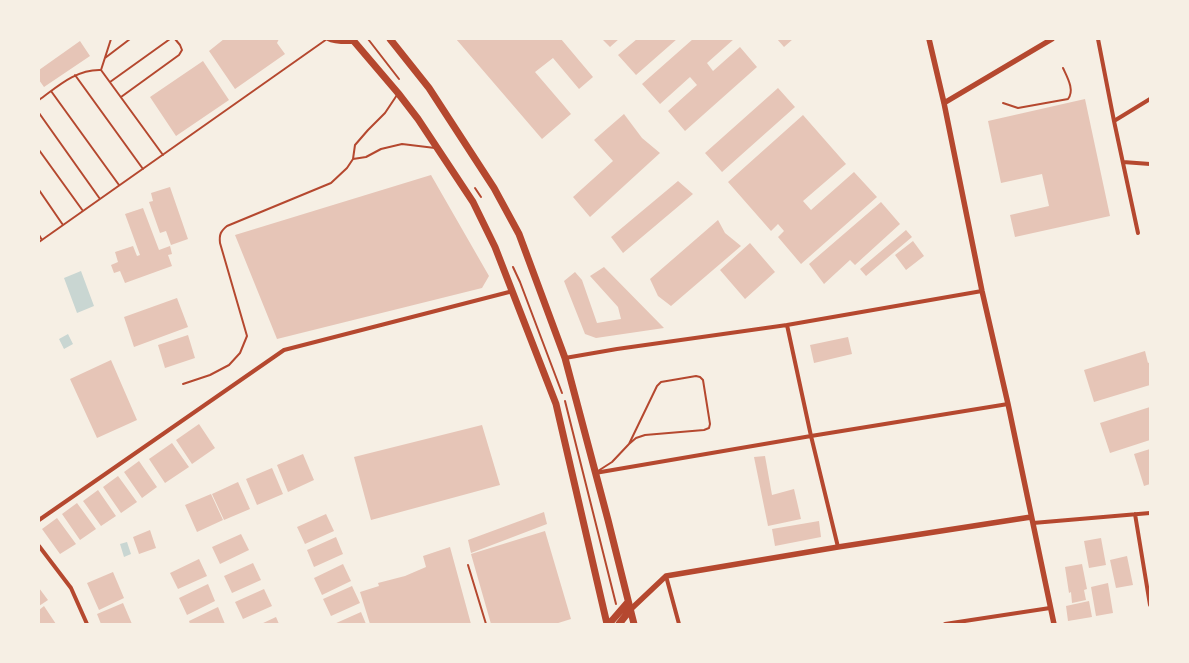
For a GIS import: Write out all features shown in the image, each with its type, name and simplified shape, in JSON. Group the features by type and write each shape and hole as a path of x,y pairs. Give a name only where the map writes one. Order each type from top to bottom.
{"main road":[{"path":"390,39 428,88 494,188 519,234 565,358 634,624"},
{"path":"354,40 418,119 436,148 474,202 495,247 556,404 608,624"},
{"path":"608,624 628,602"},
{"path":"619,624 630,610"}],"street":[{"path":"327,39 342,42 354,40"},
{"path":"929,39 944,103 982,291 1008,404 1054,624"},
{"path":"944,103 1052,39"},
{"path":"1098,39 1138,233"},
{"path":"1114,121 1150,99"},
{"path":"1123,162 1150,164"},
{"path":"39,520 284,350 513,291"},
{"path":"565,358 617,349 787,325 982,291"},
{"path":"787,325 811,436 838,547"},
{"path":"595,473 1008,404"},
{"path":"630,610 666,576 838,547 1032,520 1150,513"},
{"path":"1135,514 1150,605"},
{"path":"39,546 71,588 87,624"},
{"path":"666,576 679,624"},
{"path":"945,624 1050,608"}],"lane":[{"path":"100,70 111,39"},
{"path":"104,59 130,39"},
{"path":"110,82 170,39"},
{"path":"121,97 179,55 182,50 175,39"},
{"path":"39,242 327,39"},
{"path":"1003,103 1018,108 1068,98 1071,92 1070,84 1063,68"},
{"path":"39,100 75,75 93,70 100,70"},
{"path":"100,70 163,155"},
{"path":"75,75 143,169"},
{"path":"51,91 119,185"},
{"path":"183,384 210,375 229,365 240,353 247,336 220,243 219,236 222,231 227,226 331,182 347,168 353,160 355,145 385,113 398,93"},
{"path":"39,113 100,199"},
{"path":"353,160 402,144 436,148"},
{"path":"39,150 83,211"},
{"path":"39,190 63,225"},
{"path":"39,235 42,240"},
{"path":"595,473 612,462 636,438 646,435 704,430 709,428 710,424 703,380 696,376 661,382 656,386 629,444"},
{"path":"468,565 486,624"}],"path":[{"path":"551,363 566,402 618,613"}],"shaded area":[{"path":"81,271 94,306 77,313 64,278"},
{"path":"68,334 73,344 64,349 59,339"},
{"path":"127,542 131,554 124,557 120,544"}],"building":[{"path":"224,39 279,39 277,43 285,54 235,89 209,51"},
{"path":"456,39 561,39 593,77 579,89 553,58 535,72 571,114 542,139"},
{"path":"602,39 619,39 610,47"},
{"path":"637,39 677,39 636,75 618,55"},
{"path":"693,39 734,39 707,63 713,71 740,47 757,67 685,131 668,111 697,85 690,77 660,104 642,84"},
{"path":"777,39 793,39 784,47"},
{"path":"80,41 90,56 44,87 39,80 39,70"},
{"path":"203,61 229,100 176,136 150,97"},
{"path":"778,88 795,107 722,172 705,153"},
{"path":"1085,99 1110,216 1015,237 1010,215 1049,206 1042,174 1001,183 988,121"},
{"path":"624,114 642,138 660,153 590,217 573,197 613,161 594,140"},
{"path":"803,115 846,164 803,201 811,210 854,172 877,197 801,264 778,237 784,231 778,224 771,231 728,182"},
{"path":"431,175 489,276 482,288 277,339 235,235"},
{"path":"678,181 693,194 623,253 611,237"},
{"path":"170,187 188,239 171,245 166,231 160,233 149,202 153,201 151,193"},
{"path":"881,202 900,224 855,265 850,260 824,284 809,264"},
{"path":"143,208 159,250 170,246 172,254 168,255 172,266 125,283 120,271 114,273 111,265 118,262 115,252 133,246 137,256 140,255 125,214"},
{"path":"718,220 725,233 741,246 671,306 658,296 650,279"},
{"path":"906,230 912,237 866,276 860,269"},
{"path":"913,241 924,256 906,270 895,255"},
{"path":"750,243 775,272 745,299 720,270"},
{"path":"604,267 664,328 596,338 585,334 564,281 575,272 582,280 597,323 621,319 618,307 590,276"},
{"path":"177,298 188,327 134,347 124,317"},
{"path":"188,335 195,358 165,368 158,345"},
{"path":"848,337 852,354 814,363 810,345"},
{"path":"1145,351 1148,363 1150,362 1150,385 1094,402 1084,370"},
{"path":"111,360 137,420 97,438 70,379"},
{"path":"1150,407 1150,440 1110,453 1100,423"},
{"path":"199,424 215,448 192,464 176,440"},
{"path":"482,425 500,485 371,520 354,457"},
{"path":"172,443 189,467 165,483 149,459"},
{"path":"1150,449 1150,484 1144,486 1134,454"},
{"path":"303,454 314,480 288,492 277,465"},
{"path":"765,456 772,495 794,489 801,519 768,526 754,457"},
{"path":"139,461 157,487 142,498 124,472"},
{"path":"272,468 283,494 257,505 246,479"},
{"path":"118,476 137,502 121,513 103,487"},
{"path":"238,482 250,509 224,520 212,494"},
{"path":"98,490 116,516 101,526 83,501"},
{"path":"211,494 223,520 197,532 185,505"},
{"path":"77,503 96,529 80,540 62,514"},
{"path":"544,512 547,524 471,553 468,540"},
{"path":"326,514 334,531 305,544 297,527"},
{"path":"57,518 76,544 60,554 42,529"},
{"path":"819,521 821,537 775,546 772,529"},
{"path":"150,530 156,548 139,554 133,537"},
{"path":"545,531 571,619 555,624 491,624 471,554"},
{"path":"241,534 249,550 220,564 212,547"},
{"path":"336,537 343,554 314,567 307,550"},
{"path":"1101,538 1106,565 1089,568 1084,541"},
{"path":"450,547 471,624 370,624 360,592 379,586 378,583 405,576 426,567 423,556"},
{"path":"1127,556 1133,585 1116,588 1110,560"},
{"path":"199,559 207,576 178,589 170,573"},
{"path":"253,563 261,580 232,593 224,576"},
{"path":"343,564 351,581 322,595 314,578"},
{"path":"1082,564 1087,589 1084,590 1086,600 1072,603 1065,567"},
{"path":"113,572 124,598 99,610 87,583"},
{"path":"1108,583 1113,613 1096,616 1091,587"},
{"path":"208,584 215,601 187,615 179,598"},
{"path":"352,586 360,603 331,616 323,599"},
{"path":"39,588 48,600 39,606"},
{"path":"264,589 272,606 243,619 235,602"},
{"path":"1089,601 1092,617 1068,621 1066,606"},
{"path":"123,603 132,624 101,624 97,614"},
{"path":"44,606 56,624 39,624 39,610"},
{"path":"218,607 225,624 190,624 189,621"},
{"path":"361,612 366,624 334,624"},
{"path":"276,617 279,624 261,624"}]}
